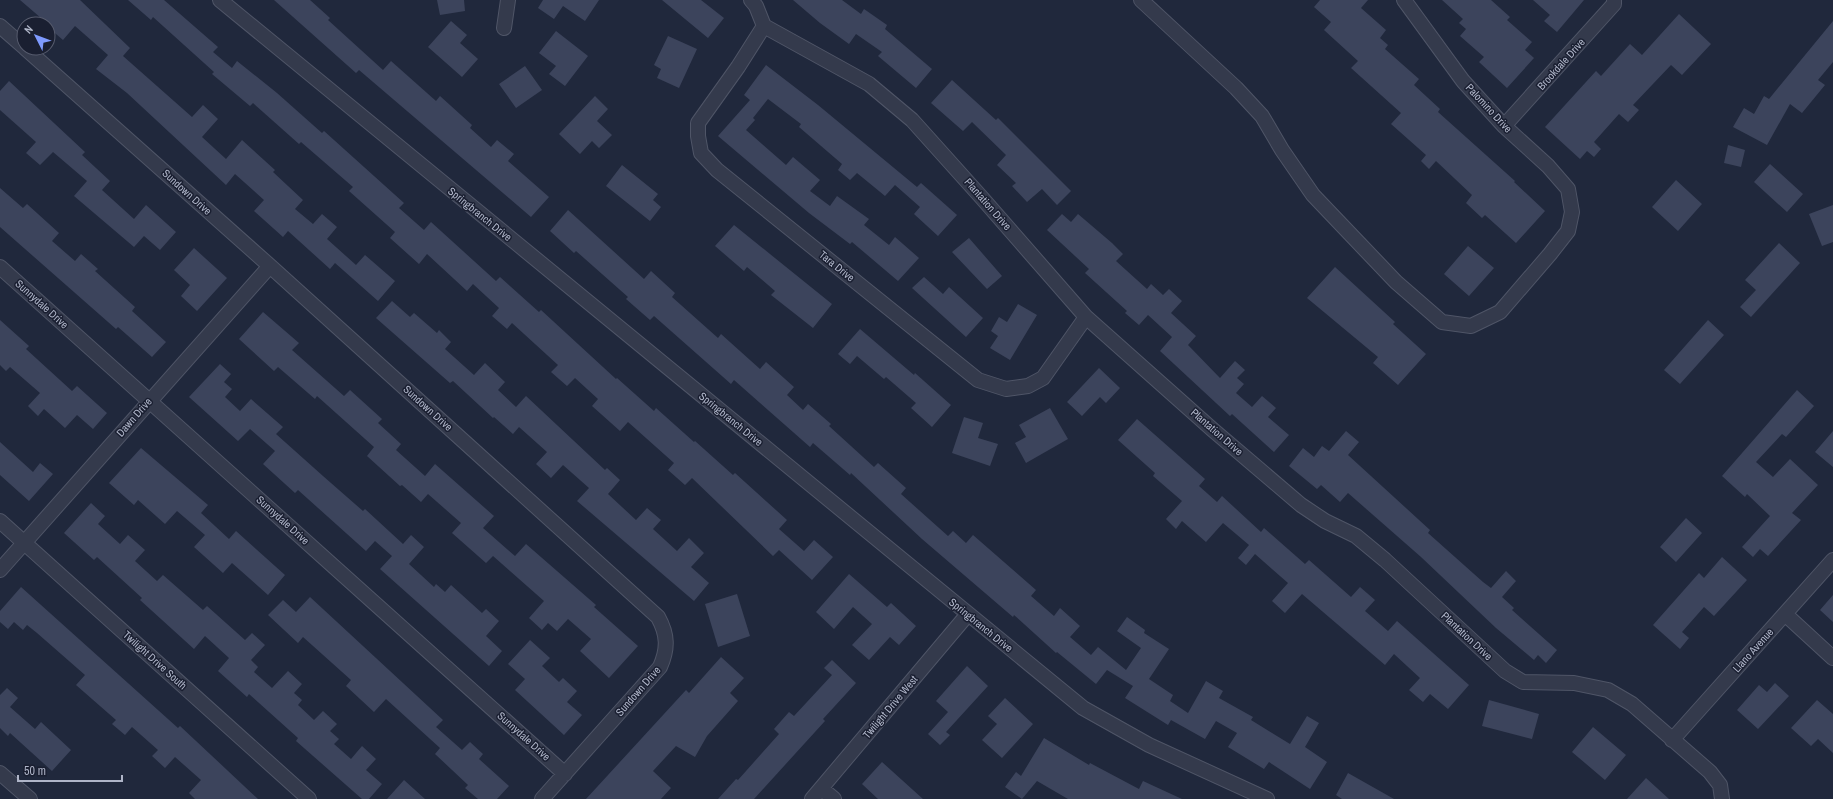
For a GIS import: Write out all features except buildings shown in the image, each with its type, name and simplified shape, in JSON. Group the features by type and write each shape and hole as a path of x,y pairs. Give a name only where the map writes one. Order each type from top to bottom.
{"street":[{"name":"Springbranch Drive","path":"220,0 1083,708 1149,745 1267,799"},
{"path":"504,28 508,0"},
{"path":"751,0 756,6 764,26"},
{"name":"Palomino Drive","path":"1141,0 1236,88 1262,116 1282,150 1314,195 1396,282 1442,322 1471,326 1500,312 1568,232 1572,212 1568,189 1548,166 1504,126 1463,80 1404,0"},
{"name":"Brookdale Drive","path":"1504,126 1576,49 1614,4 1614,0"},
{"name":"Sundown Drive","path":"0,26 16,41"},
{"name":"Tara Drive","path":"764,26 698,123 698,136 701,153 717,170 978,380 1006,389 1028,386 1043,378 1086,317"},
{"name":"Plantation Drive","path":"764,26 869,84 912,120 1086,317 1213,430 1301,505 1326,521 1356,536 1386,560 1505,671 1523,682 1574,683 1608,690 1632,704 1710,772 1720,784 1722,798"},
{"name":"Sundown Drive","path":"33,56 270,266 658,617 664,629 667,642 665,655 660,667 542,799"},
{"name":"Sunnydale Drive","path":"0,266 565,774"},
{"name":"Dawn Drive","path":"0,570 149,399 270,266"},
{"name":"Twilight Drive South","path":"0,521 309,799"},
{"name":"Llano Avenue","path":"1672,740 1833,560"},
{"name":"Twilight Drive West","path":"812,799 968,614"},
{"path":"1784,614 1833,658"},
{"path":"0,773 30,799"},
{"path":"822,789 834,799"}]}
